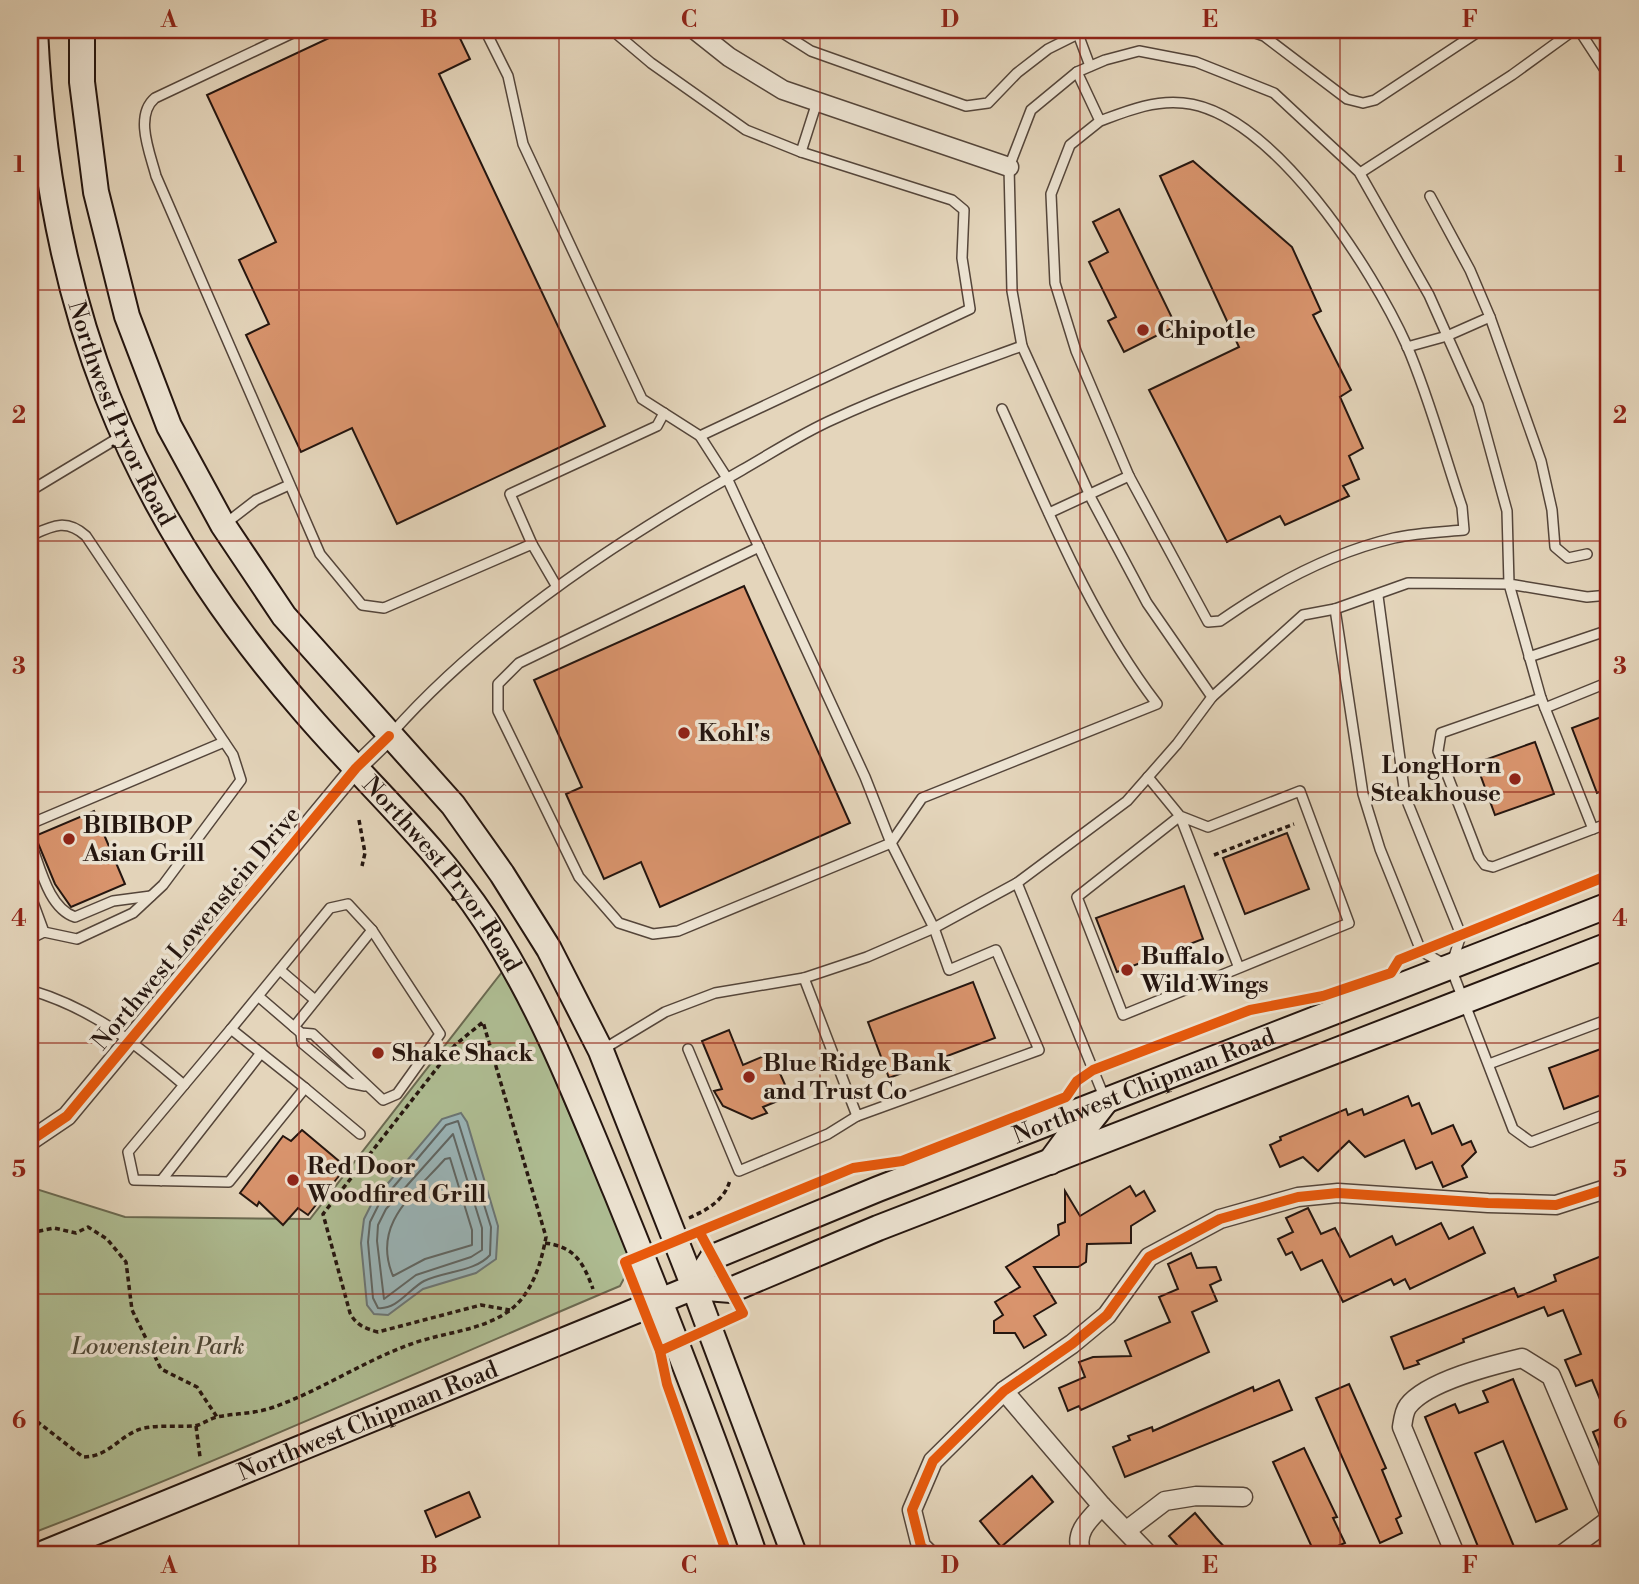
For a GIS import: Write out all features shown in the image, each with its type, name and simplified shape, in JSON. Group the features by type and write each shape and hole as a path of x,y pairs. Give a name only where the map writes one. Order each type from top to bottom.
{"main road":[{"name":"Northwest Pryor Road","path":"36,30 39,100 50,190 80,325 122,435 178,541 242,636 356,768 433,849 485,920 533,1000 566,1070 660,1301 713,1434 754,1554"},
{"name":"Northwest Pryor Road","path":"82,30 82,82 96,192 127,316 169,426 223,526 284,616 453,805 502,874 549,950 601,1051 694,1287 794,1554"},
{"name":"Northwest Chipman Road","path":"694,1287 713,1257 1609,905"},
{"name":"Northwest Chipman Road","path":"42,1554 694,1287 731,1290 1049,1162 1609,945"},
{"path":"1049,1162 1070,1135 1085,1128 1105,1101"}],"street":[{"path":"695,30 729,57 783,90 1009,167"},
{"name":"Northwest Lowenstein Drive","path":"30,1140 67,1115 356,768 389,736"},
{"path":"929,1554 921,1546 912,1510 933,1461 1004,1391 1072,1344 1107,1315 1149,1257 1220,1219 1298,1197 1338,1193 1556,1205 1609,1188"},
{"path":"1455,1554 1402,1427 1407,1407 1422,1393 1491,1365 1522,1358 1551,1376 1609,1513"},
{"path":"1004,1391 1102,1506 1147,1554"},
{"path":"1127,1530 1165,1502 1196,1496 1243,1497"},
{"path":"1082,1554 1079,1546 1081,1532 1102,1506"},
{"path":"1563,1554 1609,1520"}],"lane":[{"path":"299,30 155,98 145,110 145,131 156,176 320,554 362,605 384,607 532,544"},
{"path":"485,30 508,76 523,144 642,399 700,436 727,478 865,777 891,843 934,928 949,970 996,950 1039,1050 857,1116 828,1134 739,1171 688,1048"},
{"path":"612,30 651,64 746,130 801,152 952,200 964,210 962,258 970,309 700,436"},
{"path":"778,30 811,51 966,106 988,103 1017,73 1048,49 1078,32 1093,30"},
{"path":"1247,30 1264,36 1347,99 1363,103 1375,100 1481,30"},
{"path":"1360,173 1577,30 1609,76"},
{"path":"1078,32 1090,66"},
{"path":"1212,697 1147,603 1090,494 1022,346 1012,291 1009,167 1031,110 1077,72 1139,51 1196,62 1274,93 1360,173 1429,295 1478,405 1507,511 1509,584 1541,698 1593,829"},
{"path":"1077,72 1100,121"},
{"path":"801,152 817,102"},
{"path":"1184,103 1216,113 1250,131 1297,177 1338,228 1377,288 1407,346 1462,507 1464,530 1395,538 1340,555 1284,579 1220,621 1208,622 1129,476 1076,351 1055,283 1051,242 1051,194 1070,145 1100,121 1150,104 1184,103"},
{"path":"1430,195 1470,270 1490,317 1541,461 1552,510 1555,547 1568,558 1587,554"},
{"path":"1407,346 1447,336 1490,317"},
{"path":"389,736 423,698 557,587 649,523 830,420 895,392 1022,346"},
{"path":"759,547 519,663 498,684 498,711 579,877 619,923 653,934 678,931 891,843 922,799 1157,704 1122,658 1094,610 1002,409"},
{"path":"557,587 532,544 510,494 657,426 664,413"},
{"path":"30,491 122,435"},
{"path":"1049,513 1129,476"},
{"path":"223,526 256,500 289,485"},
{"path":"30,536 58,524 74,525 86,536 233,755 242,780 151,896 133,913 77,939 44,932 30,939"},
{"path":"601,1051 665,1012 715,993 804,978 867,957 934,928 1017,883 1127,801 1212,697 1303,615 1378,596 1408,583 1509,584 1587,597 1609,595"},
{"path":"1378,596 1405,796 1461,935 1451,968"},
{"path":"1335,609 1363,794 1380,849 1421,951 1451,968 1513,1129 1531,1142 1606,1114"},
{"path":"1529,657 1609,629"},
{"path":"1545,708 1609,682"},
{"path":"1541,698 1441,733 1438,751 1479,857 1485,865 1493,867 1609,823"},
{"path":"30,824 224,742"},
{"path":"1148,777 1180,816 1239,968"},
{"path":"1300,791 1349,923 1123,1015 1077,897 1180,816 1208,827 1300,791"},
{"path":"30,841 56,904 64,913 75,917 113,901 151,896"},
{"path":"1017,883 1105,1101"},
{"path":"30,894 44,932"},
{"path":"258,996 298,1030 302,1043 350,1083 365,1086 383,1100 397,1094 440,1034 372,930 348,904 330,908 128,1152 134,1180 229,1182 305,1088"},
{"path":"298,1030 315,1000 372,930"},
{"path":"280,970 315,1000"},
{"path":"804,978 857,1116"},
{"path":"30,990 69,1002 130,1040 184,1085"},
{"path":"1489,1064 1609,1019"},
{"path":"231,1029 359,1134"},
{"path":"161,1181 261,1053"}],"path":[{"path":"359,820 365,853 362,866"},
{"path":"1214,855 1294,824"},
{"path":"30,1416 83,1457 100,1456 128,1435 146,1428 195,1426 217,1417 253,1414 276,1407 383,1356 436,1336 485,1324 510,1310 528,1290 541,1262 545,1243 483,1023 455,1045 324,1210 324,1218 350,1313 355,1322 365,1329 378,1332 481,1305 510,1310"},
{"path":"689,1218 711,1209 728,1189 730,1180"},
{"path":"30,1233 54,1228 76,1233 88,1227 107,1239 126,1262 132,1310 162,1369 197,1387 217,1417"},
{"path":"545,1243 574,1252 584,1266 593,1289"},
{"path":"195,1426 201,1457"}],"green space":[{"name":"Lowenstein Park","path":"502,972 534,1030 630,1255 628,1271 620,1286 252,1444 30,1534 30,1187 125,1217 310,1219"}],"water":[{"path":"461,1113 467,1122 498,1226 496,1259 476,1273 423,1289 388,1315 374,1314 367,1305 361,1243 364,1219 373,1201 442,1119"}],"building":[{"path":"346,30 416,30 418,35 429,30 456,30 470,59 439,74 605,426 397,524 352,428 301,452 246,335 269,324 239,260 276,242 207,95"},
{"path":"1193,161 1292,247 1321,311 1313,315 1351,390 1340,397 1363,448 1349,456 1359,479 1343,486 1349,496 1285,525 1280,516 1227,542 1149,390 1239,347 1160,176"},
{"path":"1119,209 1176,326 1124,352 1108,321 1116,317 1089,262 1108,252 1093,222"},
{"name":"Kohl's","path":"744,586 850,823 660,907 641,862 604,879 566,794 582,787 534,680"},
{"path":"1609,714 1609,788 1597,793 1572,728"},
{"name":"LongHorn Steakhouse","path":"1535,742 1554,794 1495,815 1476,763"},
{"path":"94,811 125,884 71,907 55,884 35,836"},
{"path":"1287,833 1309,889 1245,914 1223,858"},
{"path":"1184,886 1203,939 1117,972 1096,918"},
{"path":"973,982 995,1038 889,1078 868,1022"},
{"name":"Blue Ridge Bank and Trust Co","path":"729,1030 743,1065 771,1053 790,1096 763,1107 767,1113 752,1119 723,1106 714,1091 722,1089 702,1041"},
{"path":"1609,1046 1609,1092 1564,1109 1549,1068"},
{"path":"1408,1096 1412,1106 1419,1103 1432,1134 1453,1125 1462,1145 1471,1141 1476,1152 1462,1166 1467,1177 1443,1187 1432,1162 1416,1169 1404,1140 1365,1157 1349,1141 1318,1171 1303,1157 1280,1167 1270,1145 1281,1140 1280,1137 1346,1109 1348,1115 1362,1109 1364,1115"},
{"name":"Red Door Woodfired Grill","path":"302,1130 346,1167 308,1215 298,1208 283,1225 259,1202 257,1206 240,1193 283,1136 291,1141"},
{"path":"1130,1186 1136,1196 1144,1191 1155,1211 1131,1226 1131,1243 1087,1244 1086,1262 1078,1267 1034,1267 1056,1303 1034,1316 1046,1335 1024,1348 1015,1333 994,1333 994,1321 1003,1315 995,1302 1020,1287 1006,1267 1059,1235 1058,1225 1065,1222 1065,1191 1080,1216"},
{"path":"1308,1208 1321,1234 1335,1228 1350,1257 1392,1236 1396,1245 1441,1223 1449,1239 1473,1227 1485,1253 1410,1289 1405,1279 1394,1285 1391,1279 1343,1302 1322,1260 1301,1270 1292,1252 1286,1255 1278,1239 1293,1232 1286,1218"},
{"path":"1191,1253 1197,1268 1216,1267 1221,1280 1210,1285 1217,1301 1192,1312 1209,1352 1081,1410 1079,1406 1068,1411 1059,1388 1085,1377 1079,1362 1093,1357 1131,1356 1125,1341 1170,1322 1159,1297 1178,1289 1168,1264"},
{"path":"1609,1253 1609,1421 1592,1380 1576,1386 1565,1360 1581,1354 1563,1310 1548,1316 1544,1307 1463,1339 1464,1342 1404,1369 1391,1337 1514,1288 1518,1297 1556,1281 1554,1275"},
{"path":"1513,1379 1567,1509 1536,1522 1503,1441 1475,1453 1515,1549 1504,1554 1481,1554 1425,1417 1455,1404 1459,1413 1488,1402 1483,1391"},
{"path":"1279,1380 1292,1410 1125,1477 1113,1447 1130,1440 1128,1436 1152,1427 1153,1431 1253,1387 1254,1391"},
{"path":"1349,1384 1386,1468 1382,1470 1401,1516 1396,1519 1402,1533 1380,1543 1316,1398"},
{"path":"1609,1425 1609,1471 1593,1432"},
{"path":"1304,1448 1337,1517 1333,1518 1345,1543 1319,1554 1315,1554 1273,1462"},
{"path":"1032,1476 1053,1502 1001,1547 980,1521"},
{"path":"469,1492 480,1517 436,1537 425,1511"},
{"path":"1195,1513 1231,1554 1185,1554 1169,1536"}],"cycle path":[{"path":"30,1141 67,1116 356,768 389,736"},
{"path":"700,1233 743,1313 660,1351 625,1262 853,1168 902,1161 1066,1097 1077,1081 1093,1070 1250,1010 1323,996 1391,973 1399,960 1609,875"},
{"path":"929,1554 921,1546 912,1510 933,1461 1004,1391 1072,1344 1107,1315 1149,1257 1220,1219 1298,1197 1338,1193 1556,1205 1609,1188"},
{"path":"660,1351 667,1384 727,1554"}],"place":[{"name":"Chipotle","path":"1143,330"},
{"name":"Kohl's","path":"684,733"},
{"name":"LongHorn Steakhouse","path":"1515,779"},
{"name":"BIBIBOP Asian Grill","path":"69,839"},
{"name":"Buffalo Wild Wings","path":"1127,970"},
{"name":"Shake Shack","path":"378,1053"},
{"name":"Blue Ridge Bank and Trust Co","path":"749,1077"},
{"name":"Red Door Woodfired Grill","path":"293,1180"}]}
